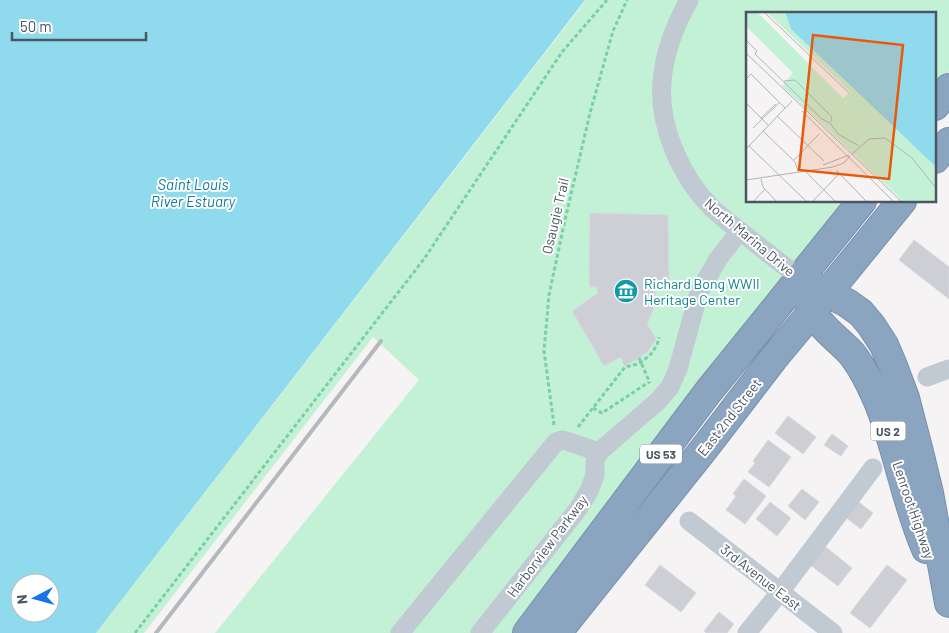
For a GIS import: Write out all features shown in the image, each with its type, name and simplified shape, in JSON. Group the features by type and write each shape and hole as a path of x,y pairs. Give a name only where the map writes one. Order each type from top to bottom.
{"highway":[{"path":"936,105 949,88"},
{"path":"936,158 949,142"},
{"path":"800,278 861,202"},
{"name":"East 2nd Street","path":"557,633 773,360 901,202"},
{"name":"Lenroot Highway","path":"800,278 804,293 820,302 847,303 861,312 884,345 904,398 921,460 949,600"},
{"name":"US 53","path":"527,633 708,392 800,278"},
{"name":"Lenroot Highway","path":"820,302 817,318 862,367 877,399 921,538 949,600"}],"street":[{"name":"North Marina Drive","path":"689,0 673,35 663,72 662,91 666,124 677,156 684,172 712,207 800,278"},
{"path":"400,633 562,442 599,452 670,387 678,369 699,292 718,259 740,231"},
{"path":"927,377 949,369"},
{"name":"Harborview Parkway","path":"480,633 578,509 589,491 595,475 595,461 599,452"},
{"path":"747,633 873,468"},
{"name":"3rd Avenue East","path":"689,521 833,633"}],"path":[{"path":"135,633 424,259 562,52 607,0"},
{"name":"Osaugie Trail","path":"562,442 544,351 549,295 590,113 613,32 627,0"},
{"path":"562,442 625,367 651,354 659,337"},
{"path":"640,360 658,400"},
{"path":"592,408 602,413 649,382"}],"green space":[{"path":"586,0 949,0 949,71 936,87 936,12 746,12 746,202 846,202 518,633 215,633 419,380 373,337 144,633 96,633"}],"water":[{"name":"Saint Louis River Estuary","path":"0,0 585,0 96,633 0,633"}],"building":[{"name":"Richard Bong WWII Heritage Center","path":"590,213 668,215 669,287 655,289 653,310 647,324 656,339 647,352 624,366 621,357 604,366 572,311 598,293 597,287 590,287"},
{"path":"914,240 949,267 949,299 899,260"},
{"path":"788,416 816,437 803,454 775,433"},
{"path":"832,434 848,446 841,456 824,445"},
{"path":"768,440 791,457 769,487 748,472 755,463 753,461"},
{"path":"744,479 766,496 745,524 726,510 736,496 733,494"},
{"path":"802,489 819,502 805,520 788,506"},
{"path":"856,500 873,513 861,529 844,516"},
{"path":"770,502 791,518 777,536 756,519"},
{"path":"823,545 852,568 838,586 809,564"},
{"path":"660,565 696,593 681,612 645,585"},
{"path":"887,565 907,580 870,628 850,613"},
{"path":"719,612 734,624 727,633 706,633 704,631"}],"railway":[{"path":"156,633 381,341"}],"place":[{"name":"Richard Bong WWII Heritage Center","path":"626,291"}]}
